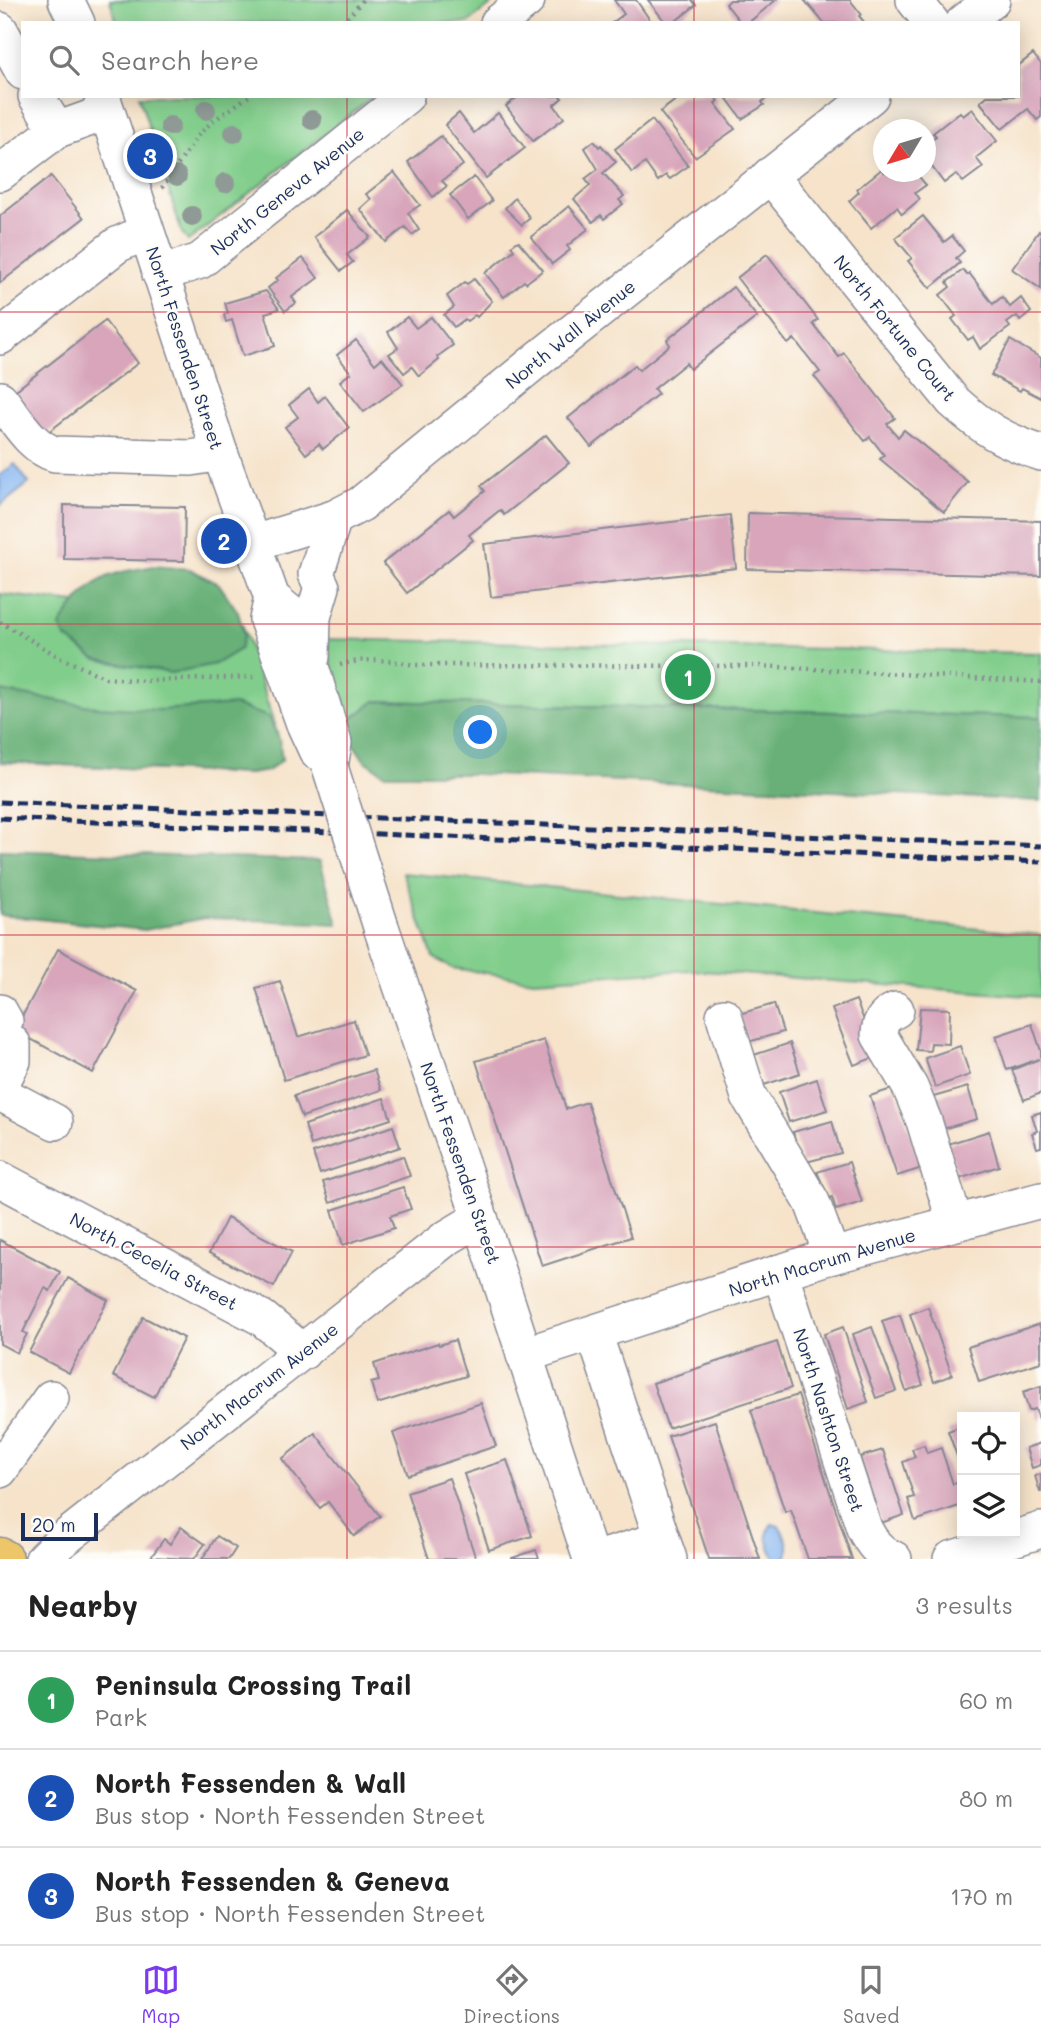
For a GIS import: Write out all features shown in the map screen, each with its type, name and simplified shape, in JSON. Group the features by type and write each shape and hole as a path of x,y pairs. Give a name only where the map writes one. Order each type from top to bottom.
{"street":[{"path":"66,0 76,21"},
{"path":"501,21 527,0"},
{"path":"914,0 930,21"},
{"path":"966,21 992,0"},
{"path":"0,30 21,68"},
{"path":"37,98 57,130"},
{"name":"North Geneva Avenue","path":"160,274 200,261 404,98"},
{"name":"North Wall Avenue","path":"254,543 334,518 361,504 537,360 867,98"},
{"path":"0,173 57,130 105,104"},
{"name":"North Fessenden Street","path":"105,104 220,453 272,598 267,620 316,723 334,743 330,767 591,1559"},
{"name":"North Fortune Court","path":"770,175 953,401 981,426 1014,444 1041,453"},
{"path":"0,337 117,245 146,232"},
{"path":"0,399 36,444 46,452 191,458 220,453"},
{"path":"321,669 313,617 322,587 316,574 334,518"},
{"name":"North Fessenden Street","path":"272,598 291,614 321,669 316,723"},
{"path":"896,1010 885,1017 879,1035 909,1087 924,1121 955,1223"},
{"path":"724,1016 749,1097 812,1202 832,1256"},
{"path":"0,1086 13,1061 6,1026"},
{"path":"0,1093 55,1122"},
{"name":"North Cecelia Street","path":"0,1179 262,1318 303,1352"},
{"name":"North Macrum Avenue","path":"524,1355 832,1256 1041,1200"},
{"name":"North Macrum Avenue","path":"43,1559 60,1542 445,1240 480,1218"},
{"name":"North Nashton Street","path":"780,1272 864,1528 881,1552 893,1559"},
{"path":"594,1333 666,1549 598,1559"},
{"path":"0,1470 51,1398"},
{"path":"951,1559 1041,1530"}],"path":[{"path":"345,21 363,0"},
{"path":"135,198 163,188 199,134 246,98"},
{"path":"0,621 61,657 106,678 144,681 257,677"},
{"path":"321,669 360,659 377,658 415,665 761,666 1041,682"}],"green space":[{"path":"110,0 497,0 471,21 116,21"},
{"path":"140,98 371,98 188,241 182,233"},
{"path":"153,566 190,569 219,584 238,612 244,634 240,649 215,664 171,673 95,659 65,637 60,626 90,588 106,577"},
{"path":"0,594 242,623 279,739 282,760 267,771 249,774 0,762"},
{"path":"323,639 1041,653 1041,717 375,701 349,721"},
{"path":"0,691 96,707 158,710 234,705 269,717 279,739 282,760 267,771 249,774 0,762"},
{"path":"375,701 1041,717 1041,801 475,774 385,774 364,760 352,742 349,721"},
{"path":"0,850 320,861 338,924 205,918 145,930 0,915"},
{"path":"403,873 1041,935 1041,997 690,970 534,980 452,968 433,957"}],"water":[{"path":"15,464 29,483 0,506 0,475"},
{"path":"772,1524 779,1526 786,1537 786,1559 777,1559 770,1546 768,1532"}],"building":[{"path":"614,0 636,0 651,21 615,21 624,14"},
{"path":"648,0 692,0 696,5 676,21 664,21"},
{"path":"730,0 776,0 750,21 739,21 726,4"},
{"path":"804,0 850,0 863,21 822,21"},
{"path":"1033,54 1041,64 1041,117 1037,120 1028,109 1002,129 980,102 985,98 1020,98 1020,64"},
{"path":"516,98 562,98 554,105 564,118 533,141 506,106"},
{"path":"678,98 716,98 718,101 715,103 735,129 695,157 660,112"},
{"path":"726,98 767,98 762,102 764,105 742,119"},
{"path":"972,109 997,141 976,158 983,167 963,182 956,174 944,183 936,172 936,131 960,112 963,116"},
{"path":"459,113 474,133 498,113 525,148 486,178 445,125"},
{"path":"652,120 688,166 670,179 666,175 658,181 645,163 632,173 615,149"},
{"path":"441,136 463,165 442,181 447,186 433,197 408,162"},
{"path":"594,141 616,162 603,173 624,196 619,200 623,204 604,219 601,215 593,222 574,199 590,185 585,179 598,169 585,148"},
{"path":"394,172 420,205 408,213 419,230 412,235 405,227 386,242 360,209 371,199 366,194"},
{"path":"51,176 84,218 0,283 0,216"},
{"path":"873,176 873,182 923,182 926,185 915,193 920,199 902,214 897,207 871,228 849,201 859,192 857,189"},
{"path":"474,177 492,201 468,219 450,195"},
{"path":"515,198 530,218 522,225 505,208"},
{"path":"569,206 588,229 567,246 570,250 552,264 531,237"},
{"path":"347,210 370,237 347,255 353,262 341,271 314,237"},
{"path":"923,216 944,242 952,236 964,251 956,258 960,263 930,288 908,261 912,258 895,238"},
{"path":"1039,231 1041,232 1041,289 1012,269"},
{"path":"518,241 543,270 504,297 485,273 514,250 511,246"},
{"path":"767,254 818,320 813,324 839,357 844,353 895,418 887,424 898,437 904,430 968,482 944,512 880,459 884,455 870,437 865,441 814,376 820,372 794,339 788,344 737,278"},
{"path":"303,258 318,278 292,297 296,303 285,311 268,288 278,280 276,278"},
{"path":"963,270 967,275 969,273 993,304 1002,297 1010,307 1021,298 1031,312 1020,321 1017,316 1007,323 1010,327 980,349 973,337 968,340 952,319 956,316 940,295 950,287 947,282"},
{"path":"474,279 492,301 477,317 475,315 467,321 465,319 454,327 444,315 454,307 447,296 465,282 467,284"},
{"path":"733,287 757,317 690,369 686,363 654,389 658,394 591,447 568,418 635,365 639,370 670,345 667,340"},
{"path":"266,291 279,309 265,313 275,346 243,356 232,320 226,322 224,315 228,313 225,303"},
{"path":"407,317 416,328 431,317 453,345 419,376 412,367 404,373 389,354 398,348 388,332"},
{"path":"105,321 138,363 43,436 11,394"},
{"path":"356,340 375,364 382,358 403,384 364,412 340,381 351,373 337,355"},
{"path":"1010,340 1041,358 1041,398 1022,388 1020,391 991,375"},
{"path":"309,389 318,402 325,396 349,428 323,449 319,444 306,454 285,427 298,417 289,405"},
{"path":"546,435 569,463 504,515 500,510 469,535 473,540 407,593 383,563 449,510 454,516 485,491 481,486"},
{"path":"64,505 185,507 184,561 64,559"},
{"path":"748,513 1041,521 1041,576 747,569"},
{"path":"730,515 736,568 491,597 484,544"},
{"path":"58,949 137,991 93,1073 29,1038 8,1046 0,1023 23,1015"},
{"path":"280,981 298,1037 354,1020 365,1055 284,1080 256,988"},
{"path":"856,1000 878,1056 854,1065 832,1009"},
{"path":"774,1004 783,1032 748,1042 739,1014"},
{"path":"920,1008 950,1009 949,1044 931,1043 930,1051 916,1050"},
{"path":"1032,1024 1041,1051 1041,1093 1024,1100 1012,1070 1039,1059 1007,1070 996,1036"},
{"path":"544,1040 566,1109 587,1102 631,1237 542,1266 476,1061"},
{"path":"790,1043 800,1073 764,1085 754,1055"},
{"path":"960,1046 970,1075 935,1087 925,1058"},
{"path":"374,1070 381,1090 302,1117 294,1096"},
{"path":"817,1079 827,1110 789,1122 779,1092"},
{"path":"968,1087 977,1119 939,1130 930,1098"},
{"path":"895,1088 922,1168 897,1176 870,1096"},
{"path":"384,1098 391,1119 311,1145 305,1125"},
{"path":"1041,1112 1041,1147 1037,1148 1032,1133 1037,1131 1032,1115"},
{"path":"832,1121 841,1153 802,1163 793,1132"},
{"path":"393,1126 400,1147 320,1174 313,1153"},
{"path":"989,1131 999,1166 959,1179 948,1144"},
{"path":"403,1156 410,1176 330,1203 323,1182"},
{"path":"849,1162 862,1202 836,1210 832,1197 829,1198 817,1172"},
{"path":"403,1187 411,1209 390,1216 394,1228 343,1245 332,1210"},
{"path":"227,1218 292,1252 274,1287 209,1253"},
{"path":"0,1240 60,1272 50,1291 45,1288 23,1332 27,1334 17,1353 0,1344"},
{"path":"68,1278 108,1300 69,1373 29,1352"},
{"path":"928,1307 952,1375 934,1382 910,1314"},
{"path":"900,1315 923,1385 906,1391 882,1321"},
{"path":"143,1317 184,1338 154,1397 113,1376"},
{"path":"1039,1324 1041,1362 979,1382 968,1347"},
{"path":"843,1327 868,1402 848,1409 824,1334"},
{"path":"872,1327 896,1391 876,1398 853,1334"},
{"path":"455,1340 466,1376 377,1404 371,1383 379,1381 374,1364"},
{"path":"777,1342 791,1388 668,1428 653,1383"},
{"path":"1041,1386 1041,1424 1035,1409 1029,1411 1023,1392"},
{"path":"798,1395 852,1559 808,1559 791,1510 785,1512 751,1410"},
{"path":"481,1403 496,1446 408,1475 393,1433"},
{"path":"715,1421 760,1559 709,1559 668,1436"},
{"path":"957,1428 957,1456 948,1431"},
{"path":"315,1433 380,1516 354,1536 328,1502 320,1508 282,1459"},
{"path":"1041,1443 1041,1465 1032,1468 1026,1448"},
{"path":"924,1445 927,1453 941,1448 953,1484 957,1483 957,1507 915,1521 908,1499 914,1497 903,1462 915,1457 912,1449"},
{"path":"883,1450 904,1515 881,1523 860,1457"},
{"path":"507,1460 532,1536 489,1550 464,1474"},
{"path":"1041,1474 1041,1492 1040,1492 1035,1476"},
{"path":"449,1478 476,1559 429,1559 422,1538 407,1492"},
{"path":"181,1527 205,1544 194,1559 151,1557 164,1539 170,1544"},
{"path":"217,1536 236,1548 229,1559 202,1559"},
{"path":"536,1550 539,1559 512,1559 512,1558"}],"railway":[{"path":"0,802 1041,846"},
{"path":"0,818 1041,862"}],"place":[{"name":"North Fessenden & Geneva","path":"150,156"},
{"name":"North Fessenden & Wall","path":"224,541"},
{"name":"Peninsula Crossing Trail","path":"688,677"}]}
